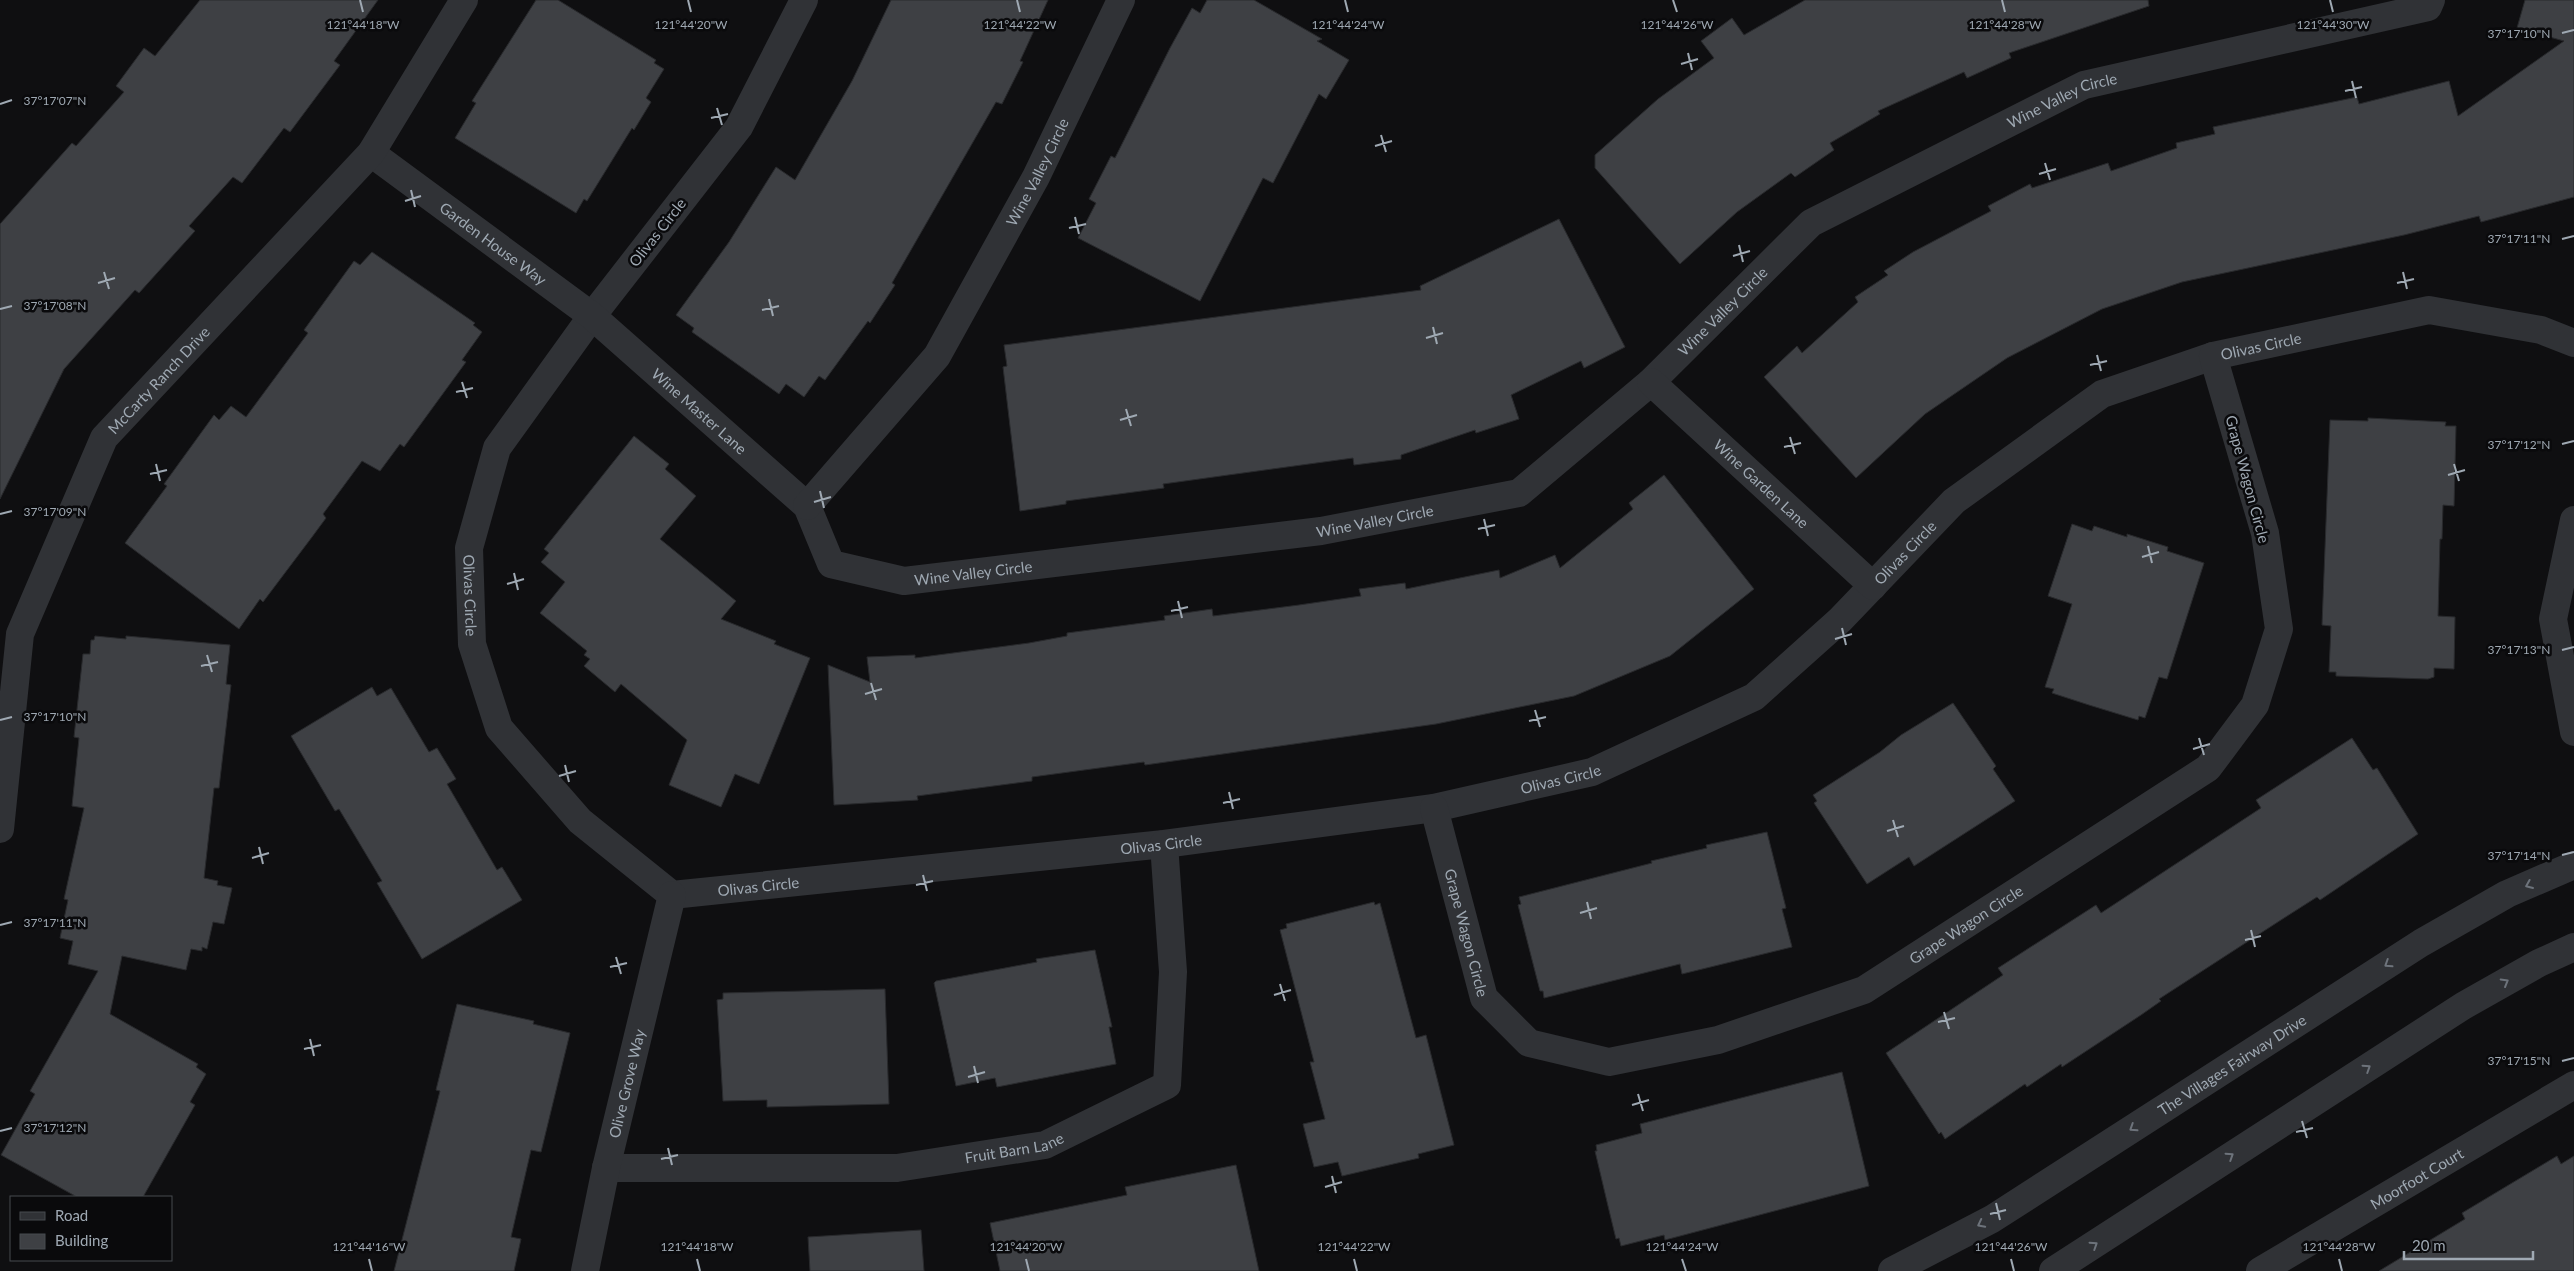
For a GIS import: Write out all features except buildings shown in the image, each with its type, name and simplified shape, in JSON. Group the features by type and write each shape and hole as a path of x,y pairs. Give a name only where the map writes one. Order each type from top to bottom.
{"street":[{"name":"McCarty Ranch Drive","path":"0,830 20,634 104,438 371,153 464,0"},
{"name":"Olivas Circle","path":"804,0 739,127 592,316 497,448 469,548 472,644 499,728 580,821 672,895 1164,844 1434,808 1592,772 1754,697 1840,620 1954,501 2102,394 2213,356 2429,310 2541,330 2574,342"},
{"name":"Wine Valley Circle","path":"1121,0 1036,176 937,356 807,506 831,564 904,580 1320,531 1518,493 1651,382 1811,223 2084,84 2428,7 2431,0"},
{"name":"Garden House Way","path":"371,153 592,316"},
{"name":"Wine Master Lane","path":"592,316 807,506"},
{"name":"Grape Wagon Circle","path":"1434,808 1484,998 1528,1042 1609,1062 1718,1040 1864,990 2208,768 2255,705 2279,629 2266,533 2213,356"},
{"name":"Wine Garden Lane","path":"1651,382 1873,586"},
{"path":"2574,520 2553,619 2574,732"},
{"name":"Fruit Barn Lane","path":"606,1168 897,1168 1046,1145 1167,1085 1173,972 1164,844"},
{"name":"The Villages Fairway Drive","path":"1892,1271 1992,1218 2421,943 2506,894 2574,865"},
{"name":"Olive Grove Way","path":"585,1271 606,1168 672,895"},
{"path":"2053,1271 2463,1006 2539,963 2574,948"},
{"name":"Moorfoot Court","path":"2260,1271 2574,1085"}]}
